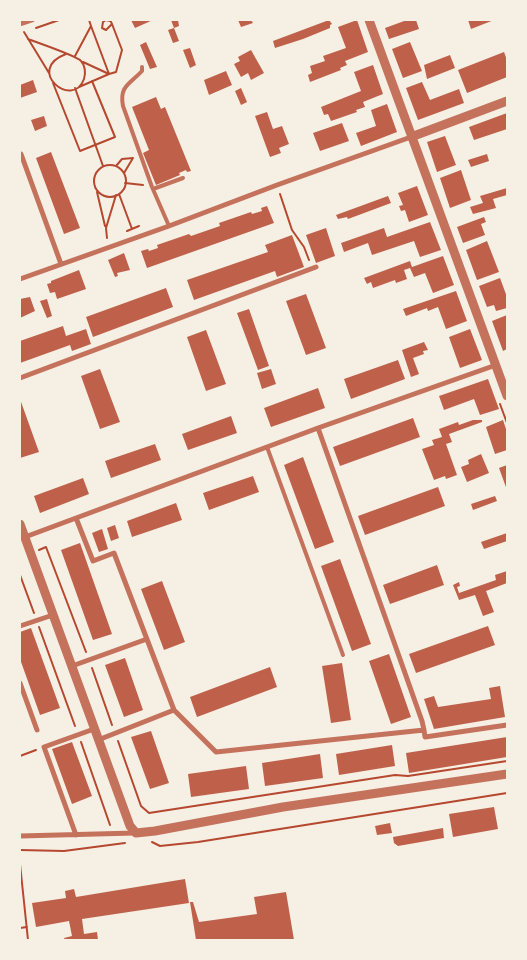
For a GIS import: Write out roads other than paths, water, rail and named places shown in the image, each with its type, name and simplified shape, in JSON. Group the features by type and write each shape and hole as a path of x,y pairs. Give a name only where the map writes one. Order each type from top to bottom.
{"street":[{"path":"20,24 32,20"},
{"path":"369,20 507,396"},
{"path":"20,279 507,101"},
{"path":"21,154 61,264"},
{"path":"20,378 314,268"},
{"path":"25,537 318,428 496,365"},
{"path":"318,428 422,721 425,737 507,724"},
{"path":"76,518 93,561 114,553 174,710 216,752 424,730"},
{"path":"20,524 130,826 136,833"},
{"path":"20,626 53,615"},
{"path":"72,666 147,639"},
{"path":"20,683 37,730"},
{"path":"98,740 174,710"},
{"path":"76,835 44,747 94,729"},
{"path":"20,836 155,831 283,807 507,774"}],"lane":[{"path":"142,67 142,71 127,85 121,98 124,113 169,226"},
{"path":"153,188 183,178"},
{"path":"267,447 343,656"}]}
